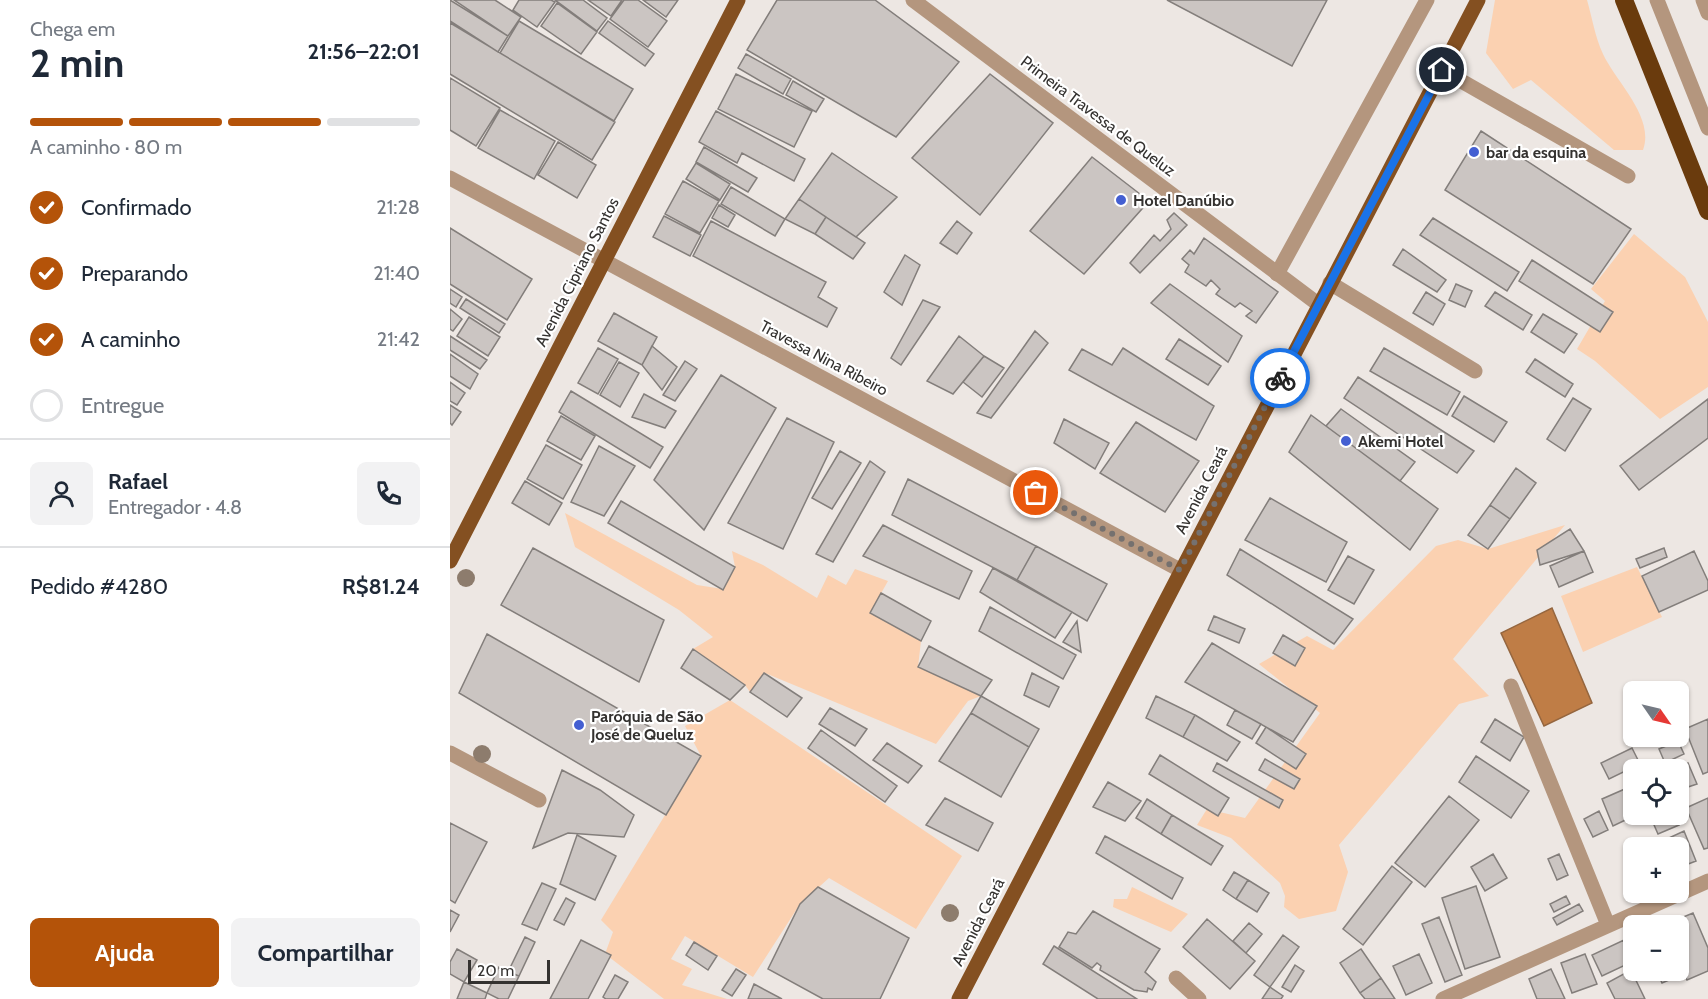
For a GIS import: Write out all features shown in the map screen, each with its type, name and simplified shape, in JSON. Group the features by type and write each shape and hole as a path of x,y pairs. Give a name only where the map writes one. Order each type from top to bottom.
{"highway":[{"path":"1624,0 1708,212"}],"main road":[{"name":"Avenida Cipriano Santos","path":"450,561 738,0"},
{"name":"Avenida Ceará","path":"959,999 1318,304 1478,0"}],"street":[{"name":"Primeira Travessa de Queluz","path":"913,0 1318,304"},
{"path":"1277,274 1427,0"},
{"path":"1657,0 1708,128"},
{"path":"1702,0 1708,13"},
{"path":"1442,70 1628,176"},
{"name":"Travessa Nina Ribeiro","path":"450,178 1180,570"},
{"path":"1330,283 1475,371"},
{"path":"1511,686 1608,926"},
{"path":"450,753 539,800"},
{"path":"1443,999 1708,881"},
{"path":"1176,978 1199,999"}],"shaded area":[{"path":"1495,0 1587,0 1603,54 1632,100 1644,125 1643,150 1614,150 1531,80 1513,89 1486,53"},
{"path":"1634,234 1685,277 1708,322 1708,387 1660,419 1595,361 1577,349 1605,301 1591,289"},
{"path":"565,513 697,585 723,589 735,567 732,551 763,565 817,598 828,575 846,585 855,569 888,581 870,613 921,641 918,667 981,696 968,701 936,744 765,673 750,692 745,685 693,649 713,637 679,610 575,547"},
{"path":"1565,525 1453,659 1489,696 1459,704 1339,845 1348,872 1336,911 1299,919 1284,907 1285,896 1280,883 1231,838 1197,825 1207,809 1245,818 1320,713 1259,664 1307,636 1333,650 1436,546 1458,540 1488,549"},
{"path":"1637,567 1662,617 1583,652 1561,596"},
{"path":"1552,608 1592,703 1544,726 1501,633"},
{"path":"730,700 962,856 916,929 829,878 800,904 753,977 685,936 671,959 692,969 682,985 727,999 664,999 605,954 613,932 601,920 701,756 685,726"},
{"path":"1132,887 1188,914 1171,932 1113,907 1114,899 1127,899"}],"building":[{"path":"450,0 508,36 498,52 450,21"},
{"path":"454,0 495,0 521,17 508,36"},
{"path":"519,0 555,2 537,27 513,10"},
{"path":"555,0 583,0 607,18 597,31"},
{"path":"588,0 622,0 611,16"},
{"path":"624,0 638,0 667,21 648,47 610,19"},
{"path":"643,0 678,0 666,17"},
{"path":"777,0 875,0 959,62 896,137 747,50"},
{"path":"1167,0 1327,0 1292,66"},
{"path":"557,3 597,32 581,54 541,26"},
{"path":"519,21 633,89 614,121 500,53"},
{"path":"608,21 654,54 645,66 599,33"},
{"path":"450,23 615,122 592,160 450,74"},
{"path":"746,54 791,79 783,94 738,68"},
{"path":"736,74 812,111 794,147 718,109"},
{"path":"990,74 1053,123 980,215 912,158"},
{"path":"450,78 500,108 476,146 450,130"},
{"path":"793,81 824,99 816,112 786,95"},
{"path":"500,110 555,141 534,179 478,148"},
{"path":"716,111 805,159 794,181 742,153 737,163 699,142"},
{"path":"1481,131 1631,229 1593,284 1445,190"},
{"path":"558,142 596,165 577,198 538,175"},
{"path":"704,147 757,178 748,192 696,162"},
{"path":"832,153 897,197 856,237 799,199"},
{"path":"1092,157 1149,201 1084,274 1030,231"},
{"path":"696,163 730,184 720,200 686,179"},
{"path":"683,181 719,201 700,233 665,214"},
{"path":"731,187 785,219 775,236 721,204"},
{"path":"799,199 826,217 815,234 785,219"},
{"path":"719,205 735,215 728,227 712,218"},
{"path":"1174,213 1187,225 1140,273 1130,263 1154,235 1160,241 1171,229 1167,220"},
{"path":"664,216 701,235 690,256 653,237"},
{"path":"826,217 865,243 853,259 815,234"},
{"path":"1433,218 1519,272 1507,291 1420,235"},
{"path":"711,221 826,282 818,297 837,308 827,327 693,256"},
{"path":"957,221 972,233 957,254 940,243"},
{"path":"450,228 532,279 507,320 450,284"},
{"path":"1204,238 1278,292 1256,323 1246,316 1252,311 1240,303 1235,307 1216,294 1220,289 1211,280 1206,286 1185,272 1189,265 1182,259 1190,250 1194,254"},
{"path":"1403,249 1446,280 1437,292 1393,265"},
{"path":"905,255 920,265 902,305 884,292"},
{"path":"1532,260 1613,312 1600,332 1519,281"},
{"path":"1170,284 1242,336 1228,362 1151,303"},
{"path":"1456,284 1472,291 1465,307 1449,300"},
{"path":"450,289 462,297 456,307 450,303"},
{"path":"1426,292 1445,304 1433,325 1413,313"},
{"path":"1495,292 1532,315 1523,330 1485,306"},
{"path":"466,299 505,324 499,333 460,308"},
{"path":"923,300 940,307 901,365 891,358"},
{"path":"450,309 462,319 453,331 450,329"},
{"path":"614,313 657,337 642,365 598,341"},
{"path":"1543,314 1577,334 1564,353 1531,332"},
{"path":"469,317 500,337 488,356 457,336"},
{"path":"1035,331 1048,343 991,418 977,413"},
{"path":"450,336 487,360 480,369 450,350"},
{"path":"959,336 984,356 953,394 927,381"},
{"path":"1179,339 1221,366 1208,385 1166,359"},
{"path":"652,346 677,367 662,390 642,365"},
{"path":"598,348 618,359 598,394 578,383"},
{"path":"1123,348 1214,406 1196,440 1069,370 1082,349 1112,365"},
{"path":"1384,348 1460,392 1447,415 1370,371"},
{"path":"450,354 478,374 470,389 450,376"},
{"path":"984,356 1004,368 982,397 963,382"},
{"path":"1535,359 1573,384 1565,397 1526,372"},
{"path":"685,361 697,369 675,401 663,395"},
{"path":"619,362 639,373 620,407 600,395"},
{"path":"721,375 776,408 704,530 654,480"},
{"path":"1358,377 1474,451 1457,473 1344,398"},
{"path":"450,382 465,393 457,405 450,401"},
{"path":"571,391 663,447 650,468 559,412"},
{"path":"644,394 676,411 665,428 632,417"},
{"path":"1464,396 1507,422 1494,442 1452,416"},
{"path":"1573,398 1591,409 1565,451 1547,439"},
{"path":"1708,399 1708,438 1639,490 1620,466"},
{"path":"450,405 461,412 452,425 450,423"},
{"path":"1341,409 1415,462 1400,481 1326,426"},
{"path":"1311,415 1438,509 1410,550 1289,452"},
{"path":"561,416 595,436 581,460 547,441"},
{"path":"787,418 834,442 783,549 728,523"},
{"path":"1064,419 1109,443 1095,469 1054,443"},
{"path":"1136,422 1199,461 1165,512 1100,473"},
{"path":"546,445 582,465 563,499 527,479"},
{"path":"599,446 635,466 604,516 571,502"},
{"path":"840,451 861,463 832,509 812,498"},
{"path":"870,461 885,472 833,562 816,554"},
{"path":"1516,468 1536,483 1510,519 1490,505"},
{"path":"908,479 1036,546 1017,580 892,515"},
{"path":"525,481 562,503 549,525 512,503"},
{"path":"1270,498 1347,542 1326,582 1245,540"},
{"path":"621,501 735,567 723,590 608,523"},
{"path":"1490,505 1510,519 1488,549 1468,535"},
{"path":"883,525 972,571 959,599 863,556"},
{"path":"1570,529 1584,551 1540,565 1537,550"},
{"path":"1036,546 1107,584 1087,621 1017,580"},
{"path":"533,548 664,620 639,682 501,605"},
{"path":"1664,548 1667,557 1640,568 1636,559"},
{"path":"1240,549 1353,619 1334,644 1227,575"},
{"path":"1584,551 1593,572 1559,587 1550,566"},
{"path":"1694,551 1708,581 1708,590 1659,612 1642,576"},
{"path":"1348,556 1374,570 1354,604 1328,590"},
{"path":"993,568 1072,612 1055,638 980,592"},
{"path":"881,593 931,621 921,641 870,613"},
{"path":"990,607 1076,655 1063,679 979,631"},
{"path":"1214,616 1245,629 1239,643 1208,630"},
{"path":"1077,621 1081,652 1063,642"},
{"name":"Paróquia de São José de Queluz","path":"487,634 701,756 666,815 459,693"},
{"path":"1283,635 1305,648 1295,666 1273,653"},
{"path":"1212,643 1317,706 1293,742 1185,682"},
{"path":"929,646 992,680 981,696 918,667"},
{"path":"693,649 745,685 730,700 681,668"},
{"path":"764,673 802,698 787,717 750,692"},
{"path":"1032,673 1059,687 1049,707 1024,695"},
{"path":"981,696 1039,729 1029,747 971,713"},
{"path":"1156,696 1195,715 1183,737 1146,718"},
{"path":"830,708 867,729 855,746 819,724"},
{"path":"1235,710 1261,724 1252,739 1227,725"},
{"path":"971,713 1029,747 1001,797 939,761"},
{"path":"1195,715 1240,742 1227,761 1183,737"},
{"path":"1495,719 1524,737 1510,761 1481,742"},
{"path":"1708,719 1708,772 1703,774 1689,739 1689,727"},
{"path":"1266,727 1306,754 1296,769 1256,743"},
{"path":"821,730 897,786 885,802 808,748"},
{"path":"887,743 922,766 908,783 873,760"},
{"path":"1681,747 1684,754 1673,759 1663,759 1659,749"},
{"path":"1632,748 1638,759 1623,759 1623,772 1609,779 1601,763"},
{"path":"1160,755 1229,798 1218,816 1149,774"},
{"path":"1476,756 1529,791 1511,818 1459,782"},
{"path":"1265,759 1300,779 1294,789 1259,770"},
{"path":"1217,763 1283,800 1279,808 1213,771"},
{"path":"1689,765 1697,784 1689,787"},
{"path":"562,770 600,790 634,815 624,837 568,833 533,848"},
{"path":"1108,782 1141,801 1125,821 1093,807"},
{"path":"1623,790 1623,821 1613,826 1602,799"},
{"path":"1449,796 1479,820 1425,887 1395,863"},
{"path":"945,798 993,823 978,851 926,825"},
{"path":"1708,798 1708,848 1704,849 1689,815 1689,807"},
{"path":"1147,799 1172,815 1161,834 1136,818"},
{"path":"1599,811 1608,830 1593,837 1584,819"},
{"path":"1172,815 1223,846 1211,865 1161,834"},
{"path":"450,823 487,842 455,903 450,900"},
{"path":"1654,825 1679,825 1658,834"},
{"path":"1684,831 1686,837 1671,837"},
{"path":"577,835 616,856 595,900 560,884"},
{"path":"1105,836 1183,878 1172,899 1096,853"},
{"path":"1689,844 1696,861 1689,864"},
{"path":"1493,854 1507,878 1485,891 1471,867"},
{"path":"1559,854 1568,875 1557,880 1548,859"},
{"path":"1392,866 1412,882 1363,945 1343,929"},
{"path":"1234,872 1248,880 1236,899 1223,890"},
{"path":"1248,880 1269,893 1257,912 1236,899"},
{"path":"542,883 556,889 537,930 522,924"},
{"path":"1476,886 1500,957 1465,969 1442,898"},
{"path":"818,887 909,938 880,999 823,999 768,969 800,904"},
{"path":"1566,896 1570,904 1554,912 1550,904"},
{"path":"566,898 575,903 564,925 554,920"},
{"path":"1579,904 1583,911 1557,925 1553,918"},
{"path":"450,910 459,915 450,932"},
{"path":"1093,911 1160,949 1145,972 1156,982 1152,990 1148,988 1147,992 1134,990 1100,970 1101,966 1097,963 1092,968 1059,947 1068,932 1076,934"},
{"path":"1693,913 1708,948 1708,971 1689,979 1689,915"},
{"path":"1439,917 1462,975 1445,982 1422,924"},
{"path":"1207,919 1255,961 1230,989 1183,947"},
{"path":"1249,923 1262,934 1246,953 1233,941"},
{"path":"1283,935 1299,947 1270,987 1254,975"},
{"path":"525,937 535,942 519,976 508,972"},
{"path":"581,940 611,955 588,999 550,999"},
{"path":"1623,940 1623,966 1602,976 1592,955"},
{"path":"694,942 717,956 708,970 686,955"},
{"path":"1054,946 1137,999 1098,999 1043,964"},
{"path":"457,949 477,960 464,982 450,974 450,962"},
{"path":"1361,949 1381,978 1360,993 1340,963"},
{"path":"1419,954 1432,983 1406,995 1393,966"},
{"path":"1585,954 1597,984 1572,993 1561,963"},
{"path":"1295,965 1304,971 1291,992 1282,987"},
{"path":"499,967 519,976 508,999 499,999 487,993"},
{"path":"736,969 746,975 732,996 722,990"},
{"path":"1551,969 1565,999 1537,999 1529,979"},
{"path":"1623,974 1623,981 1636,981 1645,999 1615,999 1607,983"},
{"path":"615,975 628,982 618,999 606,999 603,997"},
{"path":"1381,978 1395,999 1365,999 1360,993"},
{"path":"464,982 487,993 485,999 457,999"},
{"path":"754,984 782,999 748,999"},
{"path":"1270,987 1283,996 1281,999 1262,999"}],"way so far":[{"path":"1036,493 1180,570 1280,378"}],"place":[{"name":"bar da esquina","path":"1474,152"},
{"name":"Hotel Danúbio","path":"1121,200"},
{"name":"Akemi Hotel","path":"1346,441"},
{"name":"Paróquia de São José de Queluz","path":"579,725"}],"route":[{"path":"1280,378 1442,70"}]}
